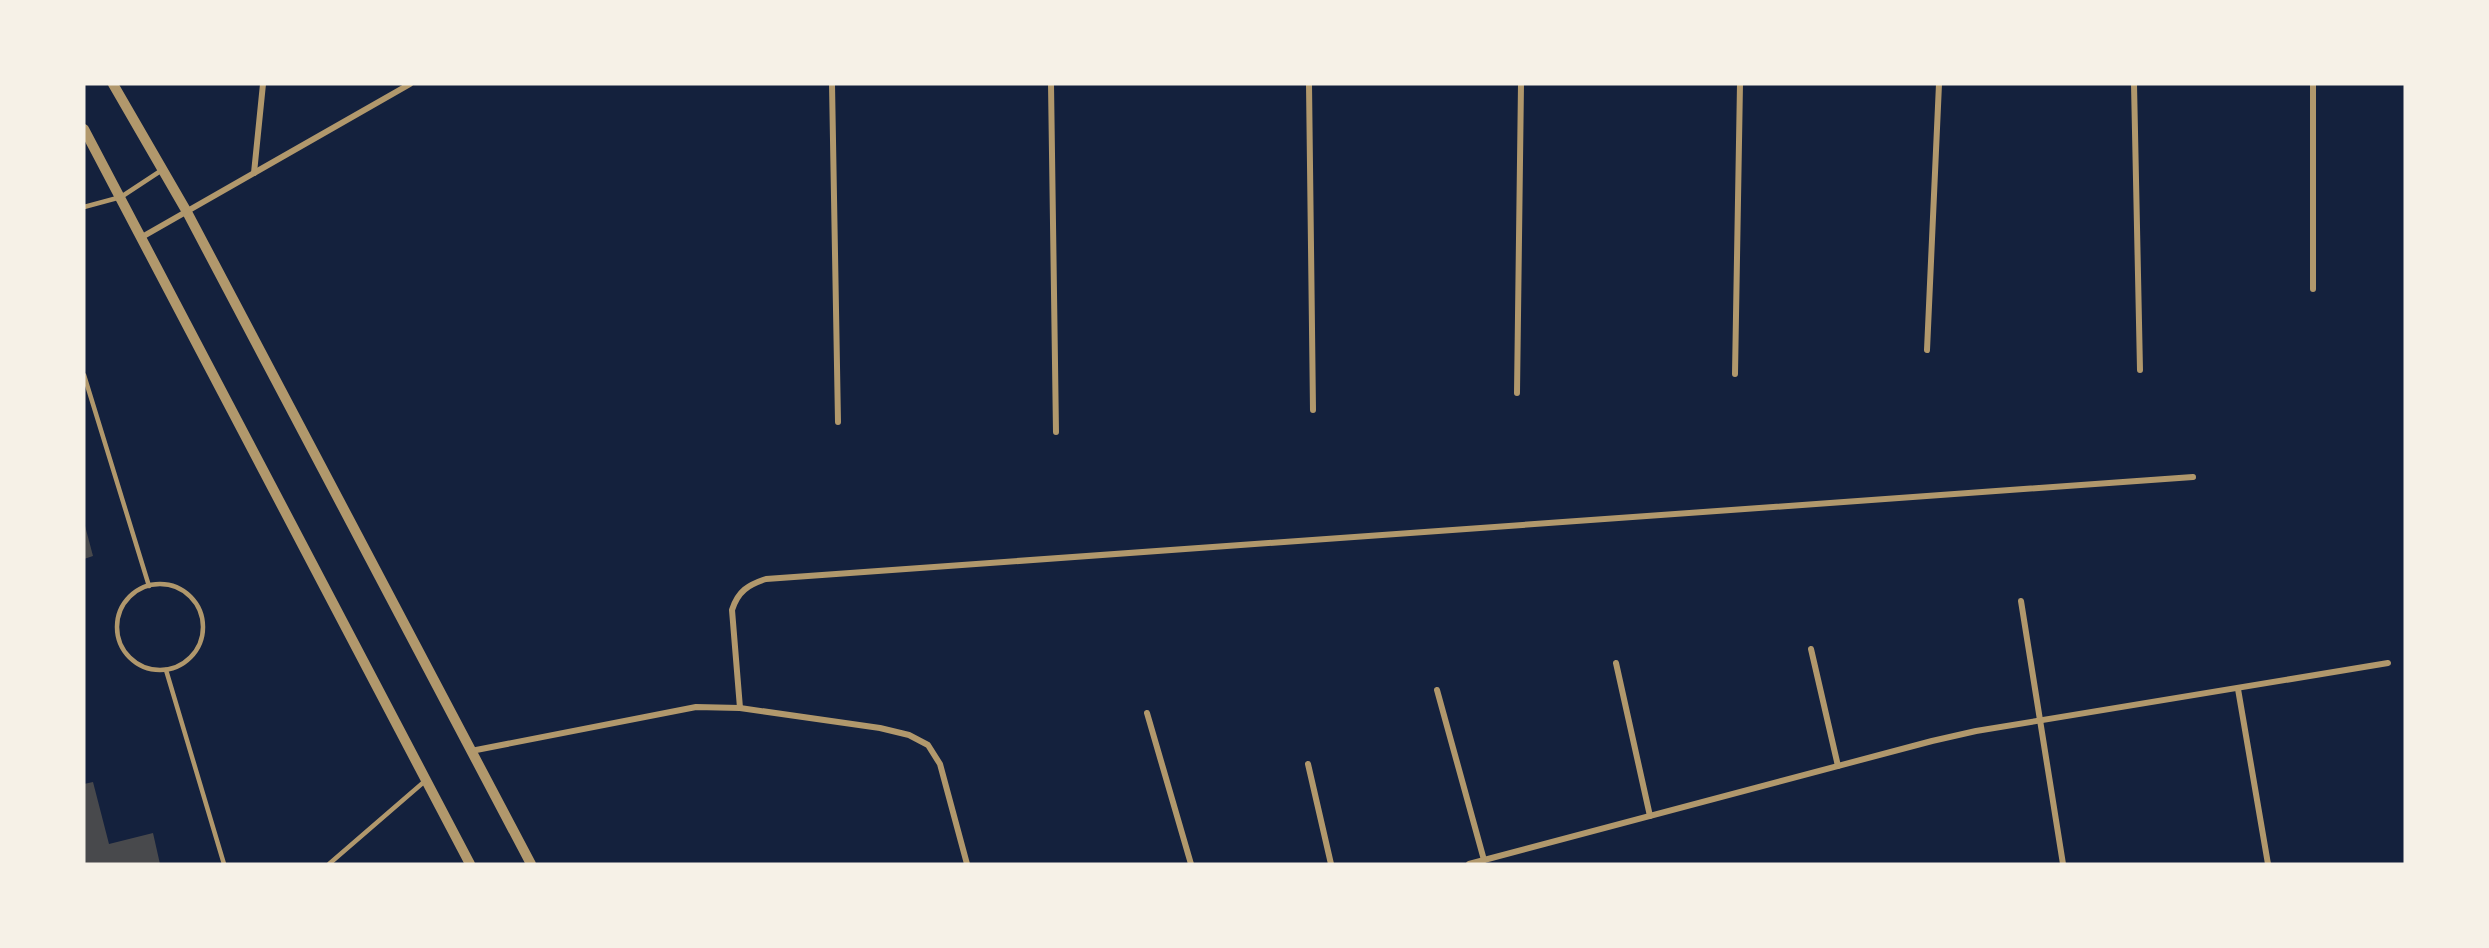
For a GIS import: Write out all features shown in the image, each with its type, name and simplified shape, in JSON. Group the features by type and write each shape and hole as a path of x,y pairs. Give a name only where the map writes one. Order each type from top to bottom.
{"street":[{"path":"113,84 187,212 531,864"},
{"path":"254,173 263,84"},
{"path":"142,237 410,84"},
{"path":"832,84 838,422"},
{"path":"1051,84 1056,432"},
{"path":"1309,84 1313,410"},
{"path":"1517,393 1521,84"},
{"path":"1735,374 1740,84"},
{"path":"1927,350 1939,84"},
{"path":"2134,84 2140,370"},
{"path":"2313,84 2313,289"},
{"path":"84,129 470,864"},
{"path":"740,708 732,610 736,597 747,586 766,579 2193,477"},
{"path":"2021,601 2063,864"},
{"path":"1811,650 1838,766"},
{"path":"1616,663 1650,816"},
{"path":"1469,864 1484,860 1497,860 1650,816 1932,741 2388,663"},
{"path":"2238,689 2268,864"},
{"path":"1437,690 1484,860"},
{"path":"471,751 696,707 740,708 880,728 909,735 928,745 940,764 967,864"},
{"path":"1147,713 1191,864"},
{"path":"1308,764 1331,864"}],"lane":[{"path":"84,207 121,197 162,170"},
{"path":"84,375 149,585"},
{"path":"163,584 189,595 198,605 202,618 203,633 199,646 191,657 179,666 166,670 138,665 123,649 116,628 125,601 136,591 149,585 163,584"},
{"path":"166,670 224,864"},
{"path":"329,864 425,781"}],"building":[{"path":"84,522 93,556 84,559"},
{"path":"93,782 109,844 153,833 160,864 84,864 84,784"}]}
